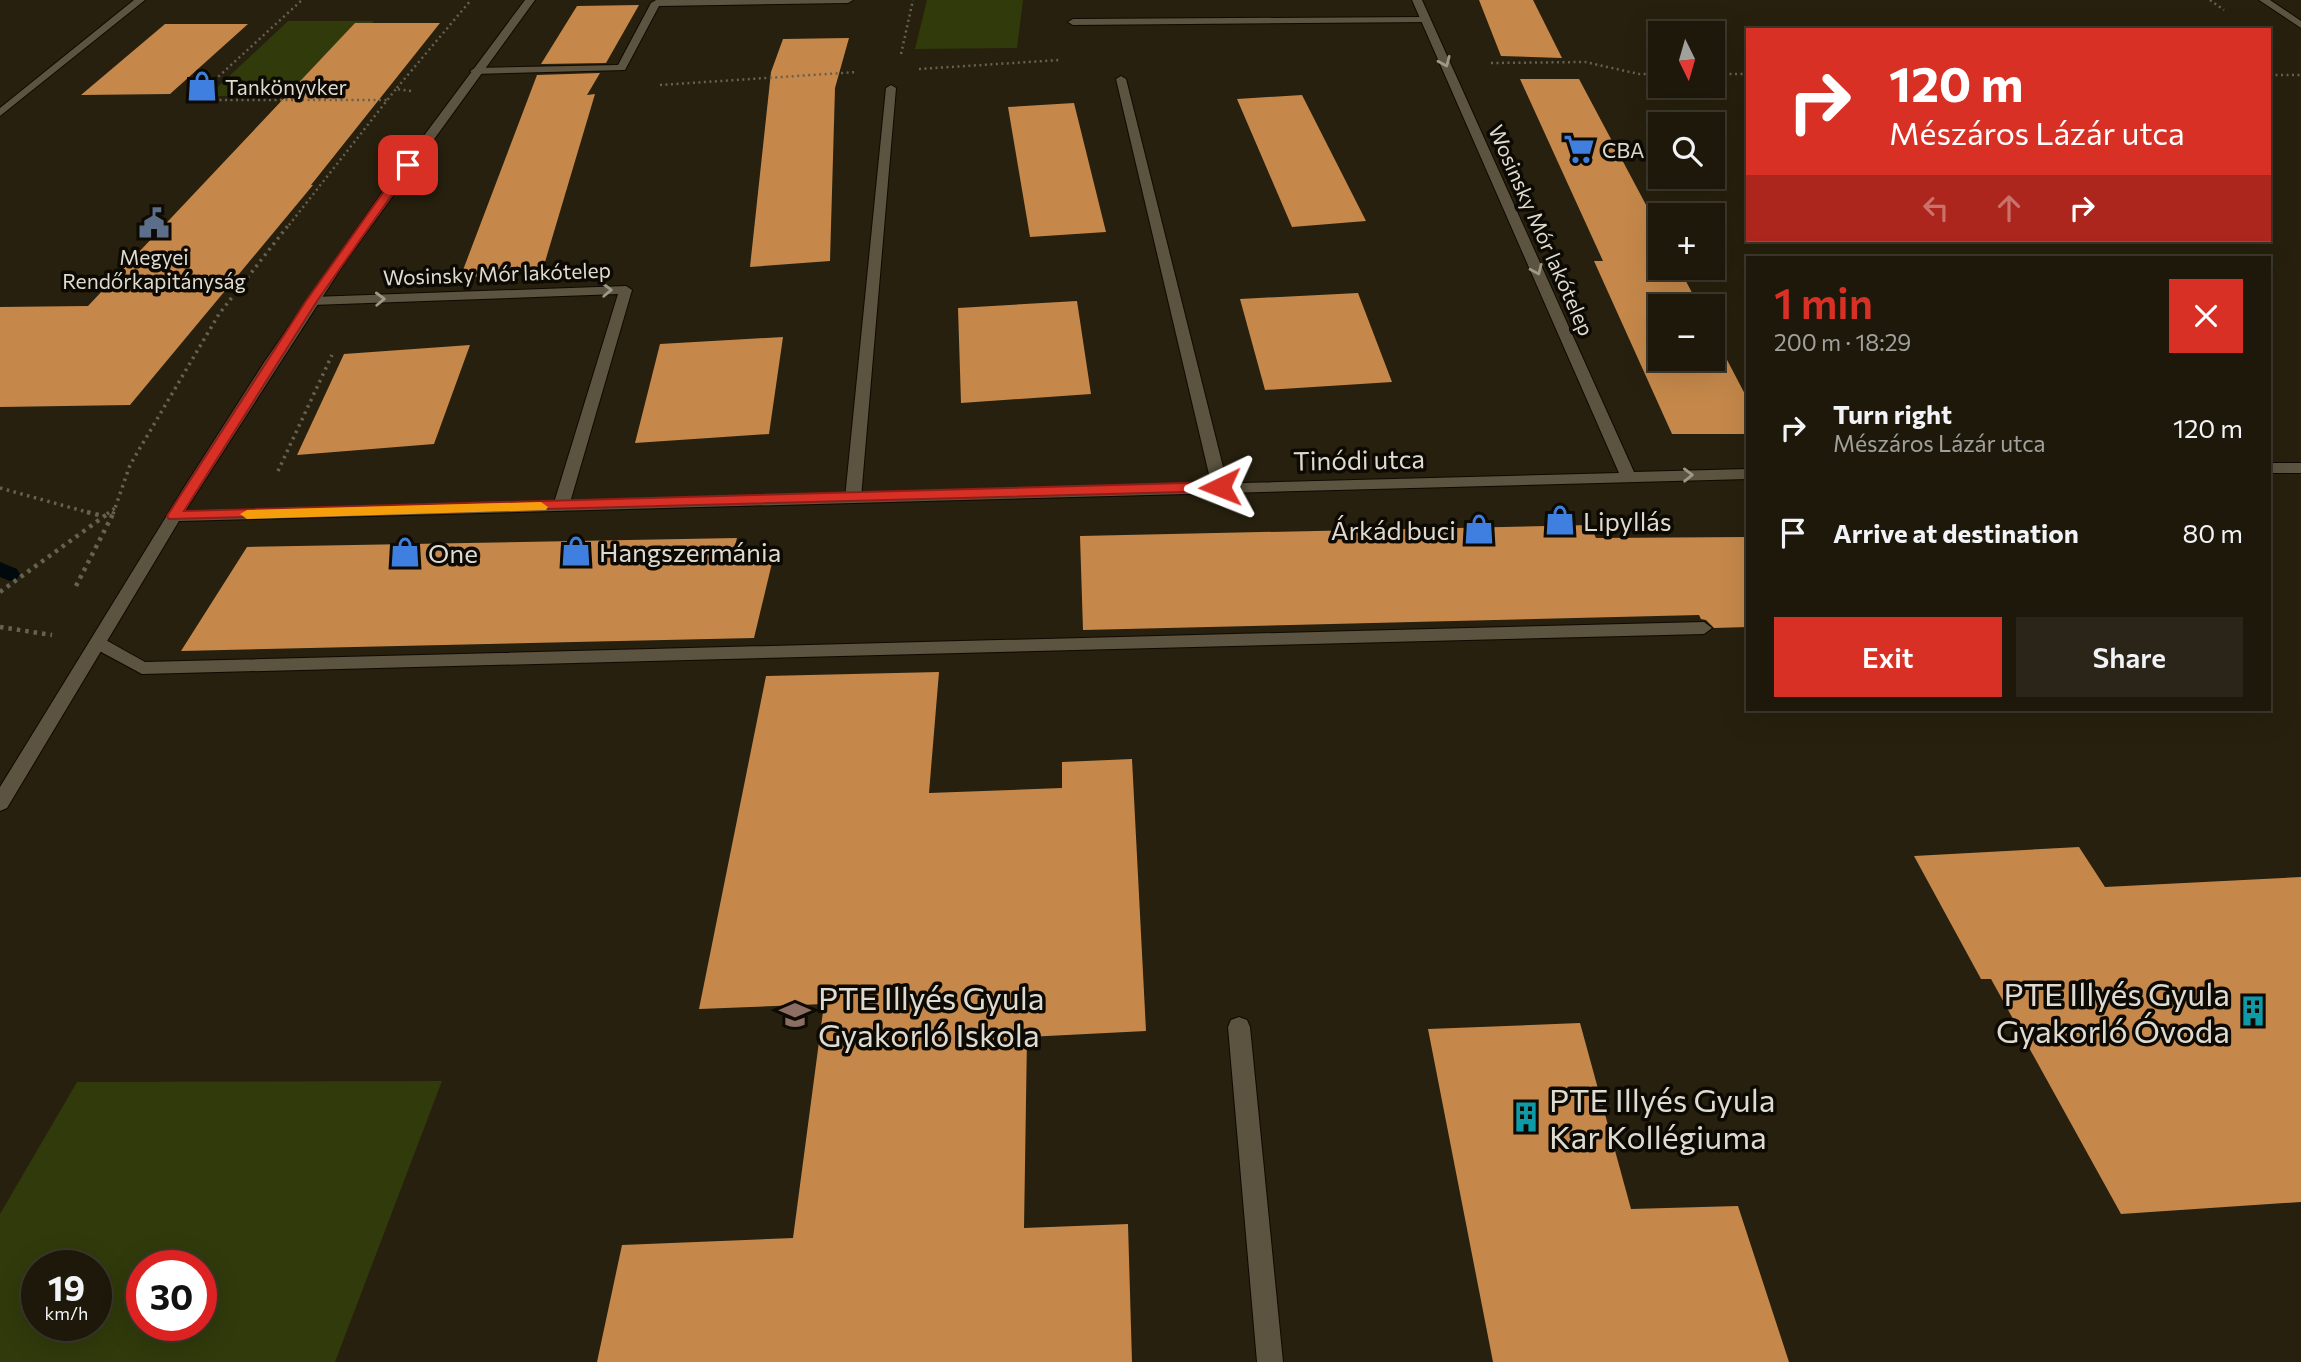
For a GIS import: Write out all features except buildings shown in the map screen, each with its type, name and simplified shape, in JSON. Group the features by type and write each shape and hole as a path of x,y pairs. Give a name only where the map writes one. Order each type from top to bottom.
{"street":[{"path":"0,113 140,0"},
{"path":"0,803 174,516 312,301 475,71 530,0"},
{"path":"475,71 621,68 656,3 848,0"},
{"name":"Wosinsky Mór lakótelep","path":"1417,0 1629,476"},
{"path":"2264,0 2301,25"},
{"path":"1073,22 1426,20"},
{"path":"1121,79 1220,487"},
{"path":"853,498 891,88"},
{"name":"Wosinsky Mór lakótelep","path":"312,301 626,290 561,506"},
{"path":"2271,468 2301,468"},
{"name":"Tinódi utca","path":"174,516 1746,474"},
{"path":"97,643 142,668 1704,628"},
{"path":"1239,1027 1270,1362"}],"path":[{"path":"302,0 192,100 387,100"},
{"path":"891,88 898,70 913,0"},
{"path":"647,85 1062,60"},
{"path":"1445,63 1585,62 1648,74"},
{"path":"1726,74 1746,74"},
{"path":"2271,75 2301,75"},
{"path":"75,588 117,506 130,465 219,314 396,89"},
{"path":"0,488 103,516"},
{"path":"0,592 117,506"},
{"path":"52,635 58,624"}],"green space":[{"path":"927,0 1023,0 1017,48 915,49"},
{"path":"288,21 374,21 332,65 379,96 208,96"},
{"path":"442,1081 335,1362 0,1362 0,1214 77,1082"}],"waterway":[{"path":"0,569 10,574"}],"slow traffic":[{"path":"247,514 541,507"}],"place":[{"name":"Tankönyvker","path":"202,86"},
{"name":"CBA","path":"1579,149"},
{"name":"Megyei Rendőrkapitányság","path":"154,223"},
{"name":"Lipyllás","path":"1560,520"},
{"name":"Árkád buci","path":"1479,529"},
{"name":"Hangszermánia","path":"576,551"},
{"name":"One","path":"405,552"},
{"name":"PTE Illyés Gyula Gyakorló Óvoda","path":"2253,1011"},
{"name":"PTE Illyés Gyula Gyakorló Iskola","path":"795,1015"},
{"name":"PTE Illyés Gyula Kar Kollégiuma","path":"1526,1117"}],"route":[{"path":"408,165 312,301 174,516 1220,487"}]}
